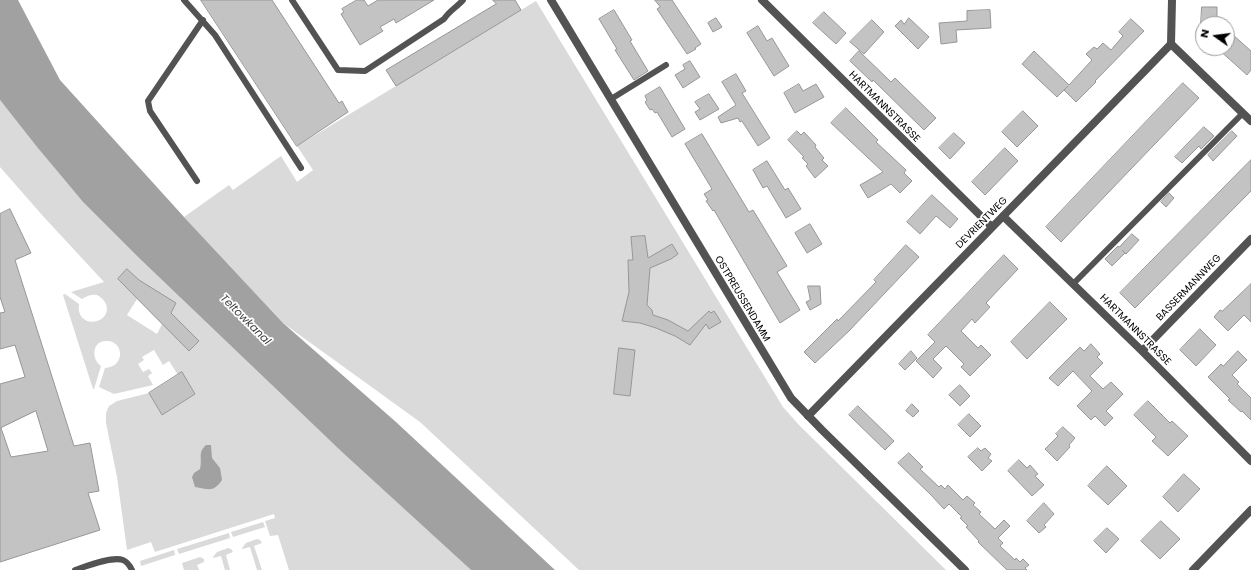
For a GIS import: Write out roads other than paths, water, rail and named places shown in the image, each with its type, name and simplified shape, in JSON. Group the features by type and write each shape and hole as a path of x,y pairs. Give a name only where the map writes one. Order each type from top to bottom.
{"street":[{"name":"OSTPREUSSENDAMM","path":"551,0 791,398 965,570"},
{"name":"HARTMANNSTRASSE","path":"762,0 992,228"},
{"path":"1172,0 1171,44 1251,121"},
{"name":"DEVRIENTWEG","path":"808,416 1171,44"},
{"name":"HARTMANNSTRASSE","path":"1004,216 1251,460"},
{"name":"BASSERMANNWEG","path":"1142,351 1251,238"},
{"path":"1193,570 1251,510"}],"lane":[{"path":"184,0 215,36 301,168"},
{"path":"292,0 338,70 365,71 444,19 448,12 459,5 463,0"},
{"path":"197,181 150,111 148,101 202,20"},
{"path":"611,99 666,65"},
{"path":"1073,284 1243,113"},
{"path":"76,570 107,560 123,560 129,564 132,570"}],"water":[{"name":"Teltowkanal","path":"0,0 18,0 60,80 184,217 283,323 396,422 555,570 471,570 343,453 138,257 83,202 0,100"},
{"path":"206,445 211,445 212,458 220,468 222,480 216,487 210,489 195,487 192,477 194,473 200,469 201,453"}]}
